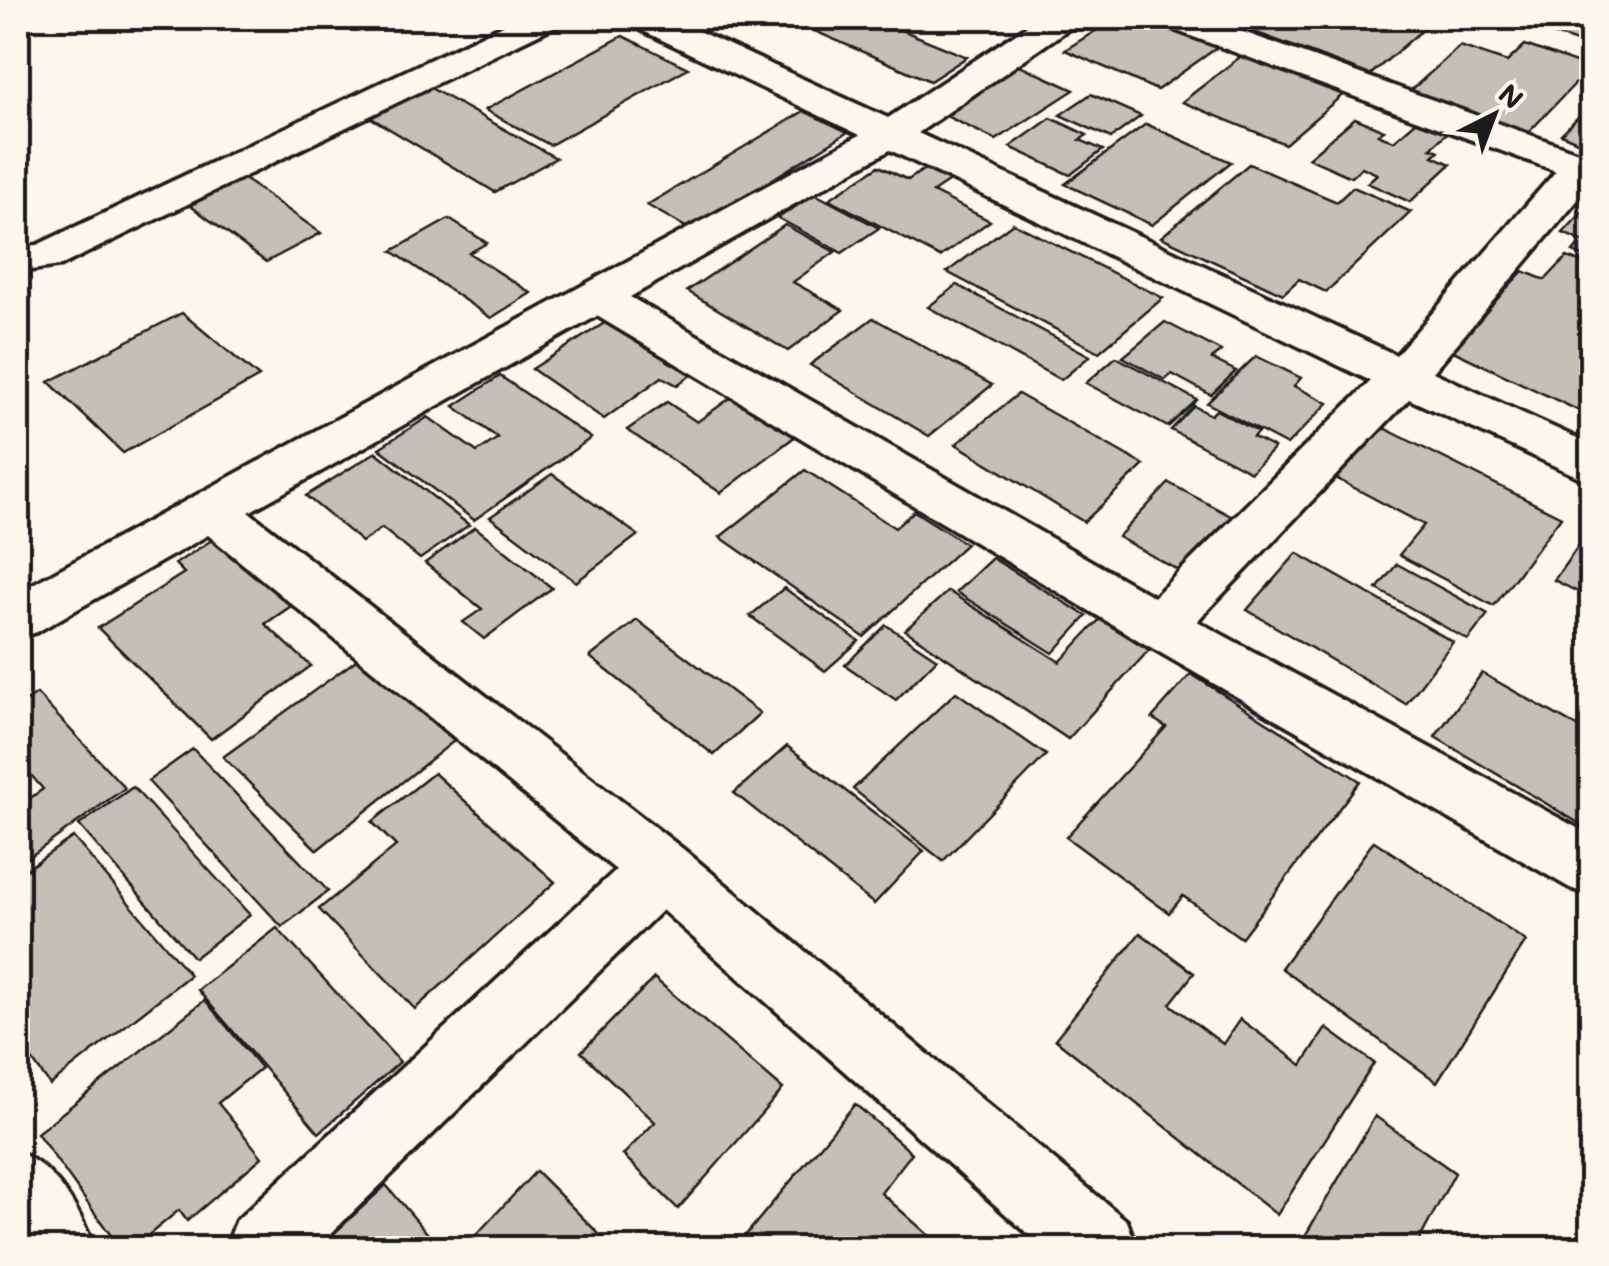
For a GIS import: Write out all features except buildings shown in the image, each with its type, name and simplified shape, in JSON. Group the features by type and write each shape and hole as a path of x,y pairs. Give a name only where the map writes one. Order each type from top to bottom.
{"street":[{"path":"18,259 46,257 545,18"},
{"path":"643,18 1592,466"},
{"path":"21,610 889,135 1062,18"},
{"path":"1160,626 1402,378 1586,169 1173,18"},
{"path":"594,295 1160,626 1592,868"},
{"path":"210,509 661,869 1100,1248"},
{"path":"263,1248 661,869"},
{"path":"18,1190 57,1248"}]}
